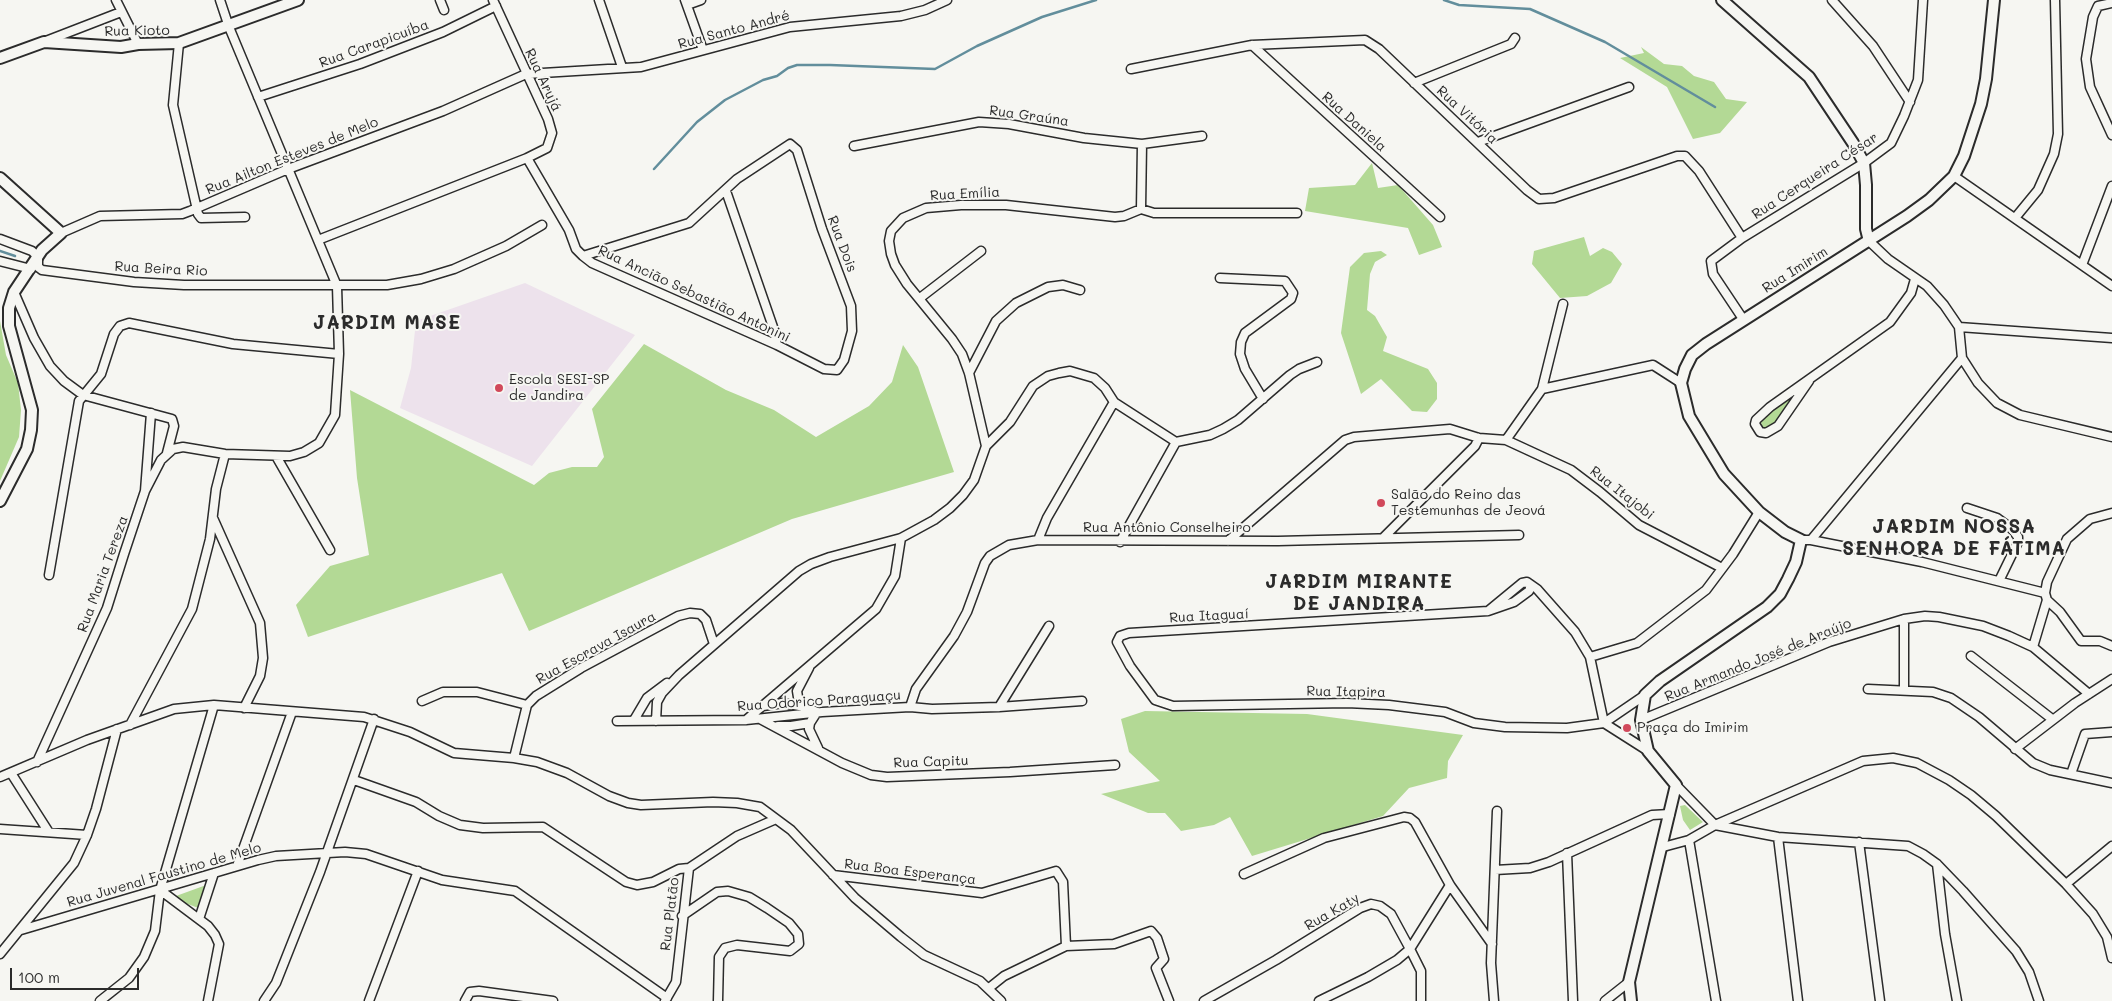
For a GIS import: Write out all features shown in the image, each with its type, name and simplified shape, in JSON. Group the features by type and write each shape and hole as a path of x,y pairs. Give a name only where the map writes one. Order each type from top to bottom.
{"street":[{"path":"116,0 138,44"},
{"path":"145,492 160,460 172,449 183,447 225,454 290,456 304,452 319,443 327,433 335,416 339,354 337,286 229,27 220,0"},
{"name":"Rua Kioto","path":"44,42 120,47 138,44 179,43 229,27 298,0"},
{"path":"440,0 444,10"},
{"path":"599,0 622,67"},
{"path":"701,0 686,3 703,50"},
{"name":"Rua Santo André","path":"526,74 641,67 747,36 790,27 901,16 925,10 947,0"},
{"path":"1722,0 1809,77 1864,163 1866,229 1869,241 1935,294 1959,327 1962,358 1987,394 2020,415 2112,437"},
{"path":"1832,0 1873,46 1910,102"},
{"name":"Rua Cerqueira César","path":"1743,319 1710,267 1716,256 1864,163 1891,143 1918,80 1923,0"},
{"name":"Rua Imirim","path":"1681,383 1692,355 1743,319 1869,241 1929,200 1954,176 1964,156 1981,104 1986,79 1994,0"},
{"path":"2015,218 2038,190 2046,175 2058,134 2055,0"},
{"name":"Rua Arujá","path":"318,240 527,158 547,148 552,132 548,119 494,3"},
{"name":"Rua Carapicuíba","path":"258,97 360,64 443,32 494,3"},
{"path":"2112,3 2097,3 2089,31 2086,59 2090,87 2112,135"},
{"path":"0,58 121,12"},
{"path":"1414,83 1511,44 1515,38"},
{"name":"Rua Vitória","path":"1131,69 1252,45 1366,40 1539,199 1546,200 1677,156 1685,156 1699,171 1742,238"},
{"path":"179,43 173,105 201,218 245,217"},
{"name":"Rua Daniela","path":"1252,45 1440,217"},
{"name":"Rua Ailton Esteves de Melo","path":"61,233 100,216 182,214 288,169 443,111 526,74"},
{"path":"1478,142 1629,87"},
{"name":"Rua Graúna","path":"854,146 979,122 1009,124 1084,138 1142,144 1202,136"},
{"name":"Rua Dois","path":"726,191 780,149 790,144 797,150 822,229 851,306 852,330 849,347 840,368"},
{"path":"1141,209 1142,144"},
{"name":"Rua Ancião Sebastião Antonini","path":"527,158 569,230 573,243 583,256 606,270 777,345 824,369 834,371 840,368"},
{"path":"1954,176 2112,286"},
{"path":"0,178 61,233 42,250 14,292 9,308 9,326 32,410 31,430 27,449 0,501"},
{"path":"2082,265 2112,186"},
{"path":"583,256 689,223 726,191 773,327 777,345"},
{"name":"Rua Emília","path":"986,446 969,374 962,354 895,265 890,254 889,241 891,231 896,224 913,213 926,208 961,205 1006,205 1115,217 1124,216 1141,209 1154,213 1297,213"},
{"path":"337,286 387,285 430,277 454,269 506,246 542,225"},
{"name":"Rua Beira Rio","path":"0,239 25,247 38,257 38,267 42,270 134,282 184,285 272,284 337,286"},
{"path":"920,298 982,251"},
{"path":"0,261 31,269"},
{"path":"1220,278 1285,281 1293,293 1291,299 1245,333 1240,342 1240,354 1245,370 1263,399"},
{"path":"1809,381 1786,418 1772,431 1760,432 1755,424 1760,415 1781,398 1809,381 1890,322 1911,293 1915,279"},
{"path":"969,374 996,322 1016,302 1033,292 1048,287 1063,285 1080,290"},
{"path":"14,292 34,338 50,366 83,396 170,417 174,422 167,453"},
{"path":"1228,541 1345,440 1354,437 1450,430 1480,438 1506,440 1542,389 1563,304"},
{"path":"49,575 76,409 83,396 100,374 114,334 120,326 129,323 233,344 339,354"},
{"path":"1959,327 2112,338"},
{"path":"1648,751 1641,720 1645,695 1660,681 1766,607 1780,594 1806,540 1962,358"},
{"path":"634,720 647,698 679,675 785,583 811,564 901,538 934,520 963,495 974,480 986,446 1010,422 1033,386 1048,376 1070,371 1094,378 1105,388 1114,402 1176,442 1210,434 1238,420 1298,369 1318,362"},
{"path":"1542,389 1653,365 1681,383 1689,416 1724,474 1759,512 1785,532 1806,540 1999,581 2046,596 2081,641 2100,641 2112,646"},
{"path":"1038,540 1047,518 1114,402"},
{"name":"Rua Maria Tereza","path":"37,762 107,608 145,492 151,413"},
{"path":"1384,537 1480,438"},
{"name":"Rua Itajobi","path":"1506,440 1570,470 1639,525 1722,568"},
{"path":"1120,542 1176,442"},
{"path":"130,725 192,609 210,539 216,488 225,454"},
{"path":"276,456 330,550"},
{"path":"1968,508 1997,518 2012,529 2018,538 2018,542 1999,581"},
{"path":"1590,657 1637,643 1706,590 1759,512"},
{"path":"2033,647 2046,596 2062,548 2071,534 2090,519 2112,513"},
{"path":"213,518 260,623 263,658 260,676 244,708"},
{"name":"Rua Antônio Conselheiro","path":"910,707 916,689 954,636 967,612 985,563 995,553 1008,545 1038,540 1120,542 1228,541 1519,535"},
{"path":"746,720 876,609 895,576 901,538"},
{"path":"1488,611 1517,586 1527,582 1545,597 1570,626 1590,657 1604,723 1648,751 1676,785 1715,825 1778,837 1908,846 1937,864 2016,951 2030,972 2039,1001"},
{"name":"Rua Itaguaí","path":"1117,642 1120,636 1129,633 1488,611 1514,602 1529,591 1531,585"},
{"name":"Rua Escrava Isaura","path":"528,705 536,696 581,668 678,616 690,613 700,614 709,626 714,644"},
{"name":"Rua Armando José de Araújo","path":"1641,720 1829,642 1904,619 1924,616 1983,626 2033,647 2089,694"},
{"path":"1904,619 1904,690"},
{"path":"999,707 1049,626"},
{"name":"Rua Itapira","path":"1117,642 1126,660 1155,700 1173,706 1347,703 1420,708 1445,712 1474,723 1505,727 1567,728 1604,723 1645,695"},
{"path":"805,707 798,697 799,684 824,652"},
{"path":"1971,656 2052,720"},
{"path":"656,721 660,698 679,675"},
{"path":"2015,748 2112,679"},
{"path":"1868,689 1933,692 1951,698 1979,717 2034,763 2112,783"},
{"path":"422,701 443,692 463,691 507,698 528,705 514,758"},
{"name":"Rua Odorico Paraguaçu","path":"617,721 746,720 817,712 910,707 932,709 999,707 1082,701"},
{"path":"761,706 784,702 817,712 810,723 810,734 818,749"},
{"path":"100,1001 129,978 144,957 155,931 160,890 214,705"},
{"path":"0,777 117,729 174,709 214,705 374,719 410,732 454,752 537,762 567,773 608,796 628,804 737,803 760,807 791,830 875,916 924,955 989,988 1001,1001"},
{"path":"237,866 292,712"},
{"name":"Rua Capitu","path":"760,718 857,770 887,777 1010,772 1116,764"},
{"path":"264,1001 276,983 328,852 374,719"},
{"path":"776,726 810,723"},
{"path":"0,954 74,863 88,835 117,729"},
{"path":"2071,774 2085,734 2112,732"},
{"path":"1662,847 1689,840 1715,825 1863,761 1893,758 1917,763 1964,790 1996,816 2066,884 2093,914 2106,937 2112,958"},
{"path":"11,773 48,831"},
{"path":"354,780 416,802 439,816 460,825 483,828 543,827 626,882 637,885 653,882 679,869 689,868"},
{"path":"1632,1001 1628,982 1676,785"},
{"path":"1494,1001 1492,944 1497,811"},
{"path":"1495,870 1530,868 1549,862 1652,815 1670,814"},
{"path":"1244,874 1324,838 1404,817 1410,818 1415,822 1450,885 1492,944"},
{"name":"Rua Platão","path":"666,1000 676,982 682,916 689,868 737,836 776,819"},
{"path":"0,829 88,835"},
{"path":"1778,837 1798,1001"},
{"path":"1689,840 1716,1001"},
{"path":"1859,842 1880,1001"},
{"path":"2066,884 2112,846"},
{"name":"Rua Juvenal Faustino de Melo","path":"21,930 276,856 328,852 366,854 458,883 515,891 666,1000"},
{"path":"1567,853 1573,1001"},
{"path":"1937,864 1945,934 1957,1001"},
{"path":"370,1001 418,871"},
{"name":"Rua Boa Esperança","path":"833,875 982,893 1056,871 1062,882 1066,946"},
{"path":"199,919 214,873"},
{"path":"1319,1001 1383,969 1410,949 1450,885"},
{"path":"160,890 199,919 216,935 219,944 208,1001"},
{"path":"682,916 712,894 728,891 749,897 767,908 789,923 798,934 799,944 790,951 737,944 725,948 719,957 718,1001"},
{"name":"Rua Katy","path":"1204,1001 1276,960 1360,908 1371,904 1380,906 1391,914 1410,949 1421,971 1421,1001"},
{"path":"989,988 1004,976 1066,946 1114,944 1149,932 1156,935 1164,959 1156,968 1169,1001"},
{"path":"1605,1001 1628,982"},
{"path":"465,1001 470,992 498,997 553,1001"}],"shaded area":[{"name":"Escola SESI-SP de Jandira","path":"525,283 635,335 532,466 400,408 411,368 416,321"}],"green space":[{"path":"1641,47 1664,64 1682,66 1694,76 1714,82 1726,99 1747,102 1720,133 1693,139 1667,87 1620,58 1644,53"},
{"path":"1372,163 1378,188 1398,185 1433,225 1442,247 1419,255 1408,228 1305,211 1309,188 1355,185"},
{"path":"1584,237 1590,256 1603,248 1612,252 1622,264 1611,283 1587,296 1560,298 1532,264 1534,251"},
{"path":"1381,251 1387,255 1375,262 1370,274 1367,310 1375,316 1387,337 1383,351 1428,369 1437,383 1437,399 1427,412 1412,411 1381,379 1361,394 1341,333 1350,267 1364,253"},
{"path":"0,321 6,355 18,383 21,410 19,437 0,481"},
{"path":"644,344 726,390 774,410 816,437 869,406 892,382 903,345 918,367 954,472 792,519 529,631 502,573 308,637 296,605 330,566 369,555 357,478 350,390 534,485 549,473 572,467 597,467 604,457 592,409"},
{"path":"1798,392 1786,413 1770,429 1763,430 1761,422 1766,415"},
{"path":"1145,711 1307,714 1463,735 1448,761 1447,778 1409,788 1383,816 1252,856 1230,817 1214,825 1181,831 1165,813 1148,813 1101,794 1160,781 1129,752 1121,719"},
{"path":"1685,805 1703,822 1690,830 1683,820 1680,806"},
{"path":"209,884 201,909 177,900 176,896"}],"waterway":[{"path":"654,169 697,122 725,100 763,80 777,76 788,68 797,65 830,65 935,69 977,46 1042,17 1096,0"},
{"path":"1444,0 1459,5 1530,9 1605,42 1715,107"},
{"path":"0,251 15,256"}],"place":[{"name":"Escola SESI-SP de Jandira","path":"499,388"},
{"name":"Salão do Reino das Testemunhas de Jeová","path":"1381,503"},
{"name":"Praça do Imirim","path":"1627,728"}],"district":[{"name":"JARDIM MASE","path":"387,323"},
{"name":"JARDIM NOSSA SENHORA DE FÁTIMA","path":"1954,538"},
{"name":"JARDIM MIRANTE DE JANDIRA","path":"1359,593"}]}
